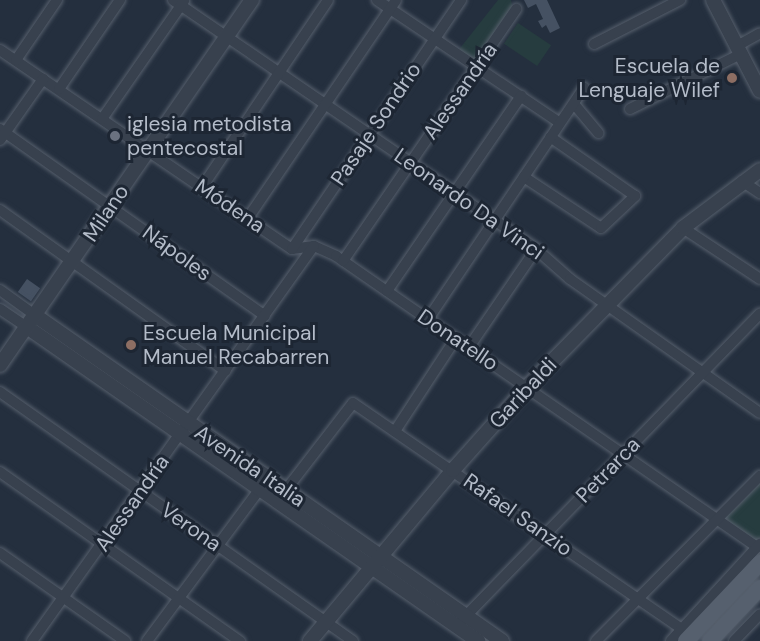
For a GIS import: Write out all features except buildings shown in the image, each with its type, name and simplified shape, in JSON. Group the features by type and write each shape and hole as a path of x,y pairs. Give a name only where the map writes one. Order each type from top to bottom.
{"main road":[{"path":"684,635 759,551"},
{"path":"710,641 760,588"}],"street":[{"path":"16,60 57,0"},
{"path":"59,89 120,0"},
{"name":"Milano","path":"0,365 252,0"},
{"path":"202,187 328,0"},
{"path":"377,0 393,4 434,39 560,123"},
{"name":"Pasaje Sondrio","path":"292,249 461,0"},
{"path":"594,44 680,0"},
{"path":"713,0 758,85"},
{"path":"102,119 180,2"},
{"name":"Leonardo Da Vinci","path":"180,2 227,37 536,249 606,304 760,413"},
{"path":"248,218 393,4"},
{"name":"Alessandría","path":"343,261 516,9"},
{"path":"630,109 739,50 760,33"},
{"name":"Módena","path":"0,50 292,249"},
{"path":"2,134 43,79"},
{"path":"428,319 584,88"},
{"path":"387,291 521,96"},
{"path":"574,104 598,133"},
{"name":"Nápoles","path":"2,134 111,206 265,316"},
{"path":"524,177 601,228 635,196 550,137"},
{"name":"Garibaldi","path":"310,641 453,470 527,387 606,304 682,228 742,181 760,170"},
{"path":"742,181 760,193"},
{"path":"0,210 226,370"},
{"path":"682,228 760,279"},
{"path":"292,249 314,246"},
{"name":"Alessandría","path":"32,641 314,246"},
{"name":"Donatello","path":"314,246 343,261 718,520"},
{"path":"469,347 536,249"},
{"name":"Avenida Italia","path":"0,291 184,429 259,490 478,641"},
{"name":"Avenida Italia","path":"0,309 184,429 285,491 381,555 502,641"},
{"name":"Petrarca","path":"456,626 760,314"},
{"path":"394,431 456,338"},
{"name":"Verona","path":"0,392 353,641"},
{"name":"Rafael Sanzio","path":"285,491 353,403 639,598 684,635"},
{"path":"0,472 240,641"},
{"path":"596,641 760,476"},
{"path":"147,641 259,490"},
{"path":"718,520 759,551"},
{"path":"0,553 125,641"},
{"path":"734,641 760,614"},
{"path":"671,641 684,635"}],"green space":[{"path":"498,0 511,0 513,9 476,64 457,52"},
{"path":"518,23 551,45 537,66 504,44"},
{"path":"760,483 760,538 757,542 724,519"}],"place":[{"name":"Escuela de Lenguaje Wilef","path":"732,78"},
{"name":"iglesia metodista pentecostal","path":"115,136"},
{"name":"Escuela Municipal Manuel Recabarren","path":"131,345"}]}
